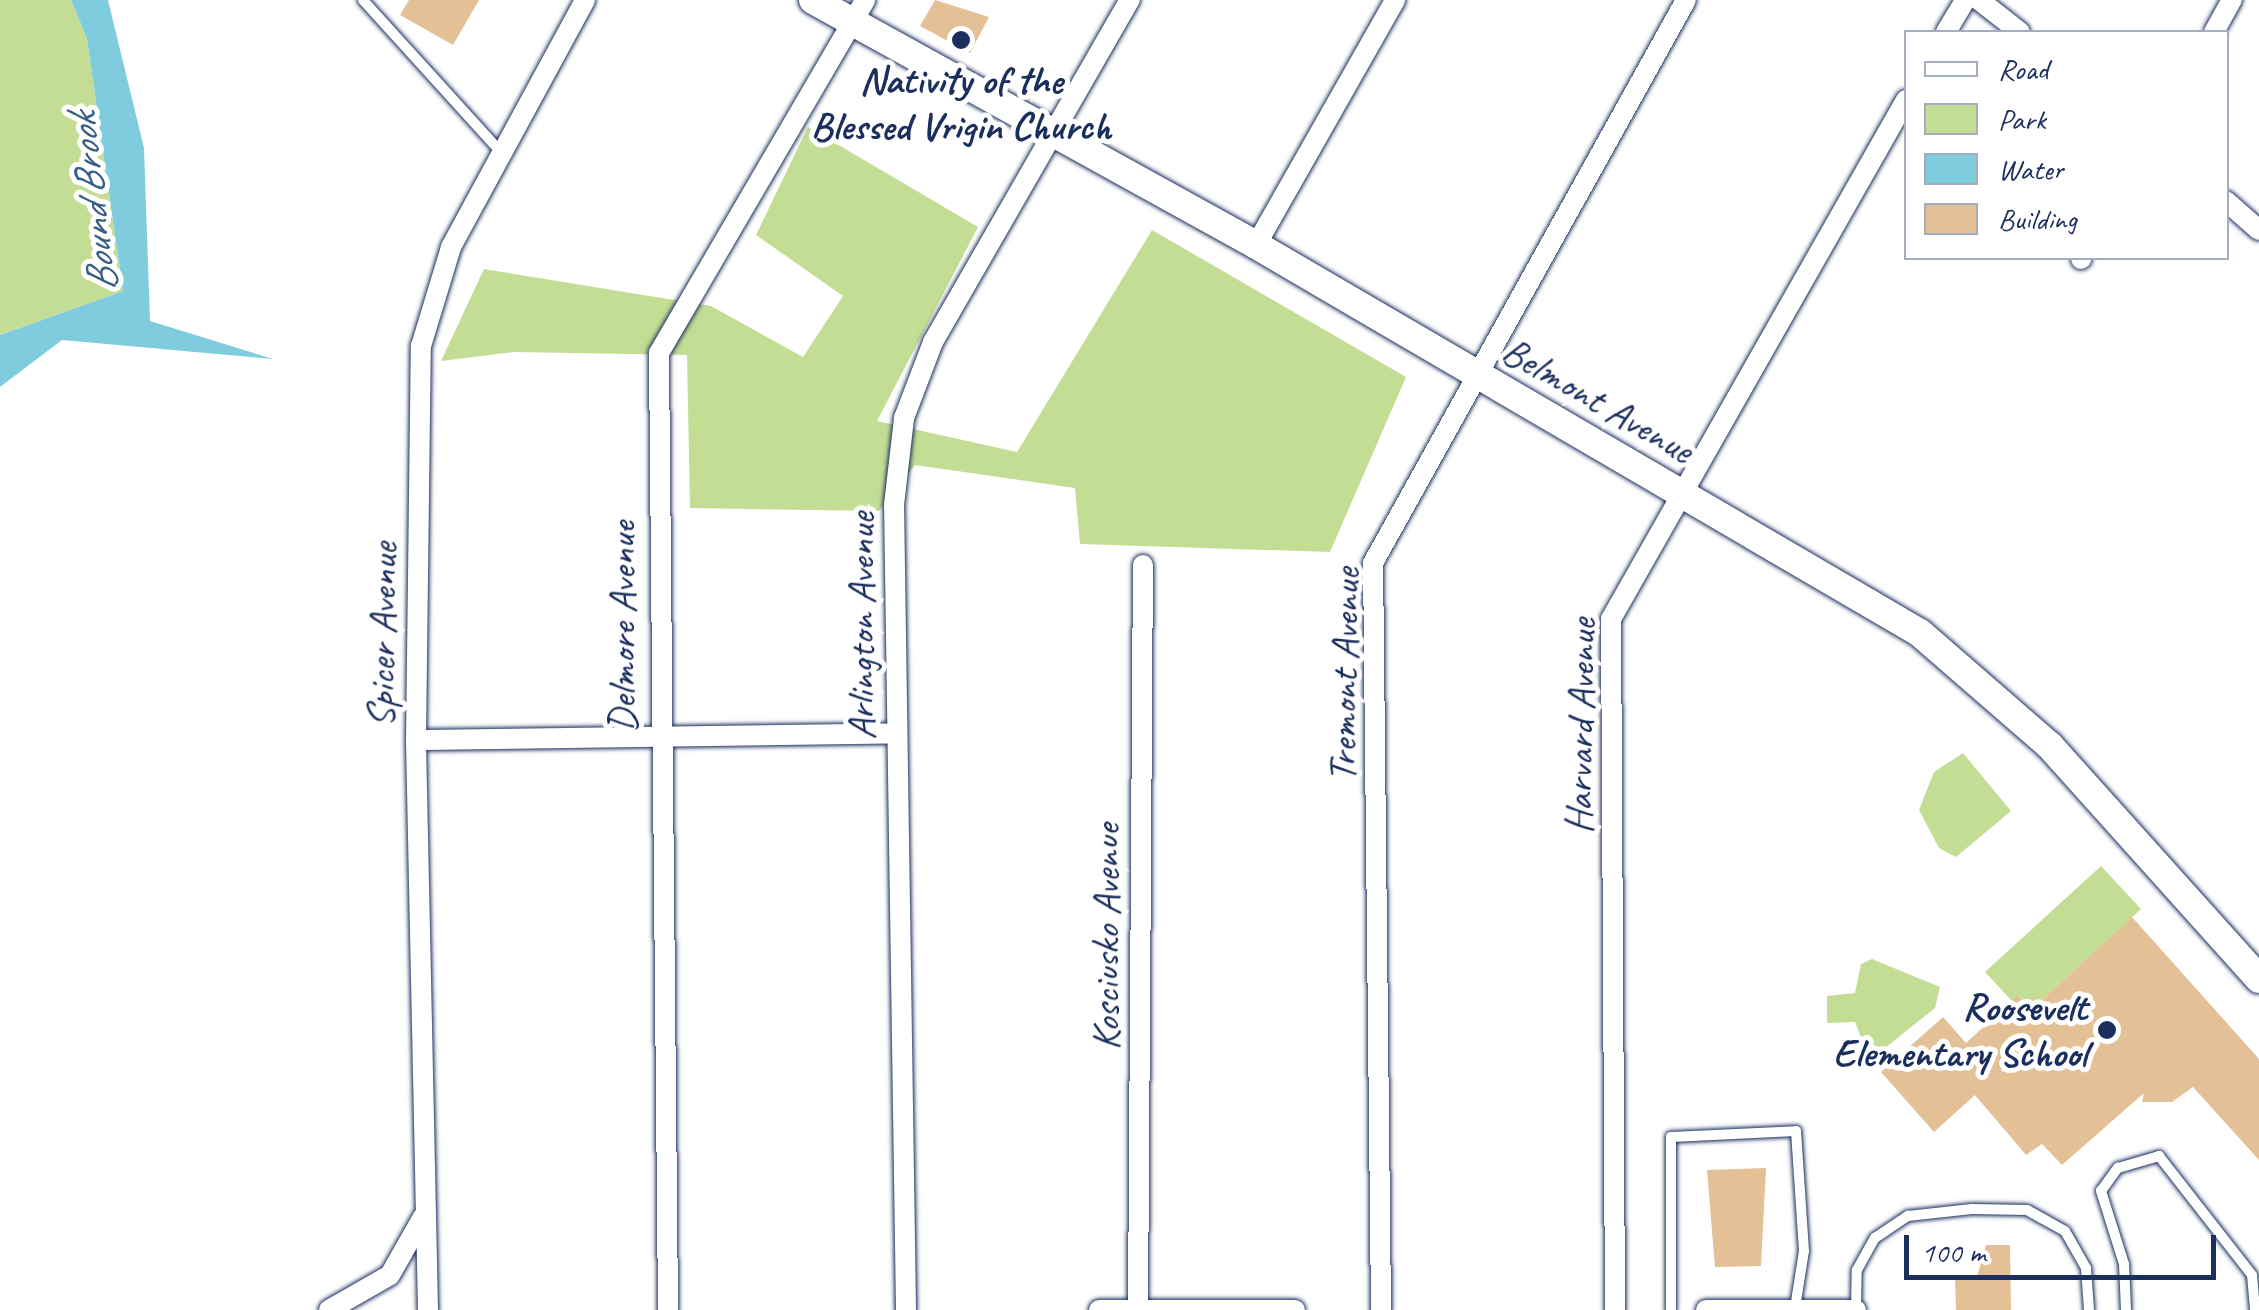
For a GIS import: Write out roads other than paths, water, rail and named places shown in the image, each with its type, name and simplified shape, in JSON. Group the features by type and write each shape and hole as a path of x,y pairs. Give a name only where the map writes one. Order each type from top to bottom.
{"street":[{"name":"Spicer Avenue","path":"428,1310 416,740 421,346 451,247 585,0"},
{"name":"Belmont Avenue","path":"813,0 859,12 1054,132 1256,244 1472,374 1848,587 1987,687 2259,979"},
{"name":"Arlington Avenue","path":"906,1310 894,505 904,418 933,342 1130,0"},
{"path":"1256,244 1395,0"},
{"name":"Tremont Avenue","path":"1381,1310 1373,563 1472,374 1686,0"},
{"path":"1947,30 1965,0"},
{"path":"1978,0 2017,30"},
{"path":"2215,30 2232,0"},
{"name":"Delmore Avenue","path":"668,1310 658,741 659,352 859,12"},
{"name":"Harvard Avenue","path":"1615,1310 1611,618 1679,492 1904,103"},
{"path":"2229,204 2259,230"},
{"name":"Kosciusko Avenue","path":"1138,1310 1143,565"},
{"path":"416,740 658,741 896,733"},
{"path":"329,1310 390,1275 426,1210"},
{"path":"1706,1310 1856,1309"},
{"path":"1099,1310 1295,1310"}],"lane":[{"path":"363,0 500,151"},
{"path":"1671,1310 1671,1137 1796,1131 1804,1251 1799,1308"},
{"path":"2126,1310 2124,1264 2101,1192 2118,1168 2160,1156 2252,1276 2255,1310"},
{"path":"1856,1309 1857,1270 1875,1238 1908,1216 1972,1209 2027,1210 2065,1231 2086,1268 2088,1310"}],"water":[{"path":"71,0 108,0 144,148 150,321 273,359 62,340 0,387 0,335 123,291 87,39"}],"place":[{"name":"Nativity of the Blessed Vrigin Church","path":"961,40"},
{"name":"Roosevelt Elementary School","path":"2107,1030"}],"water label":[{"name":"Bound Brook","path":"93,203"}]}
